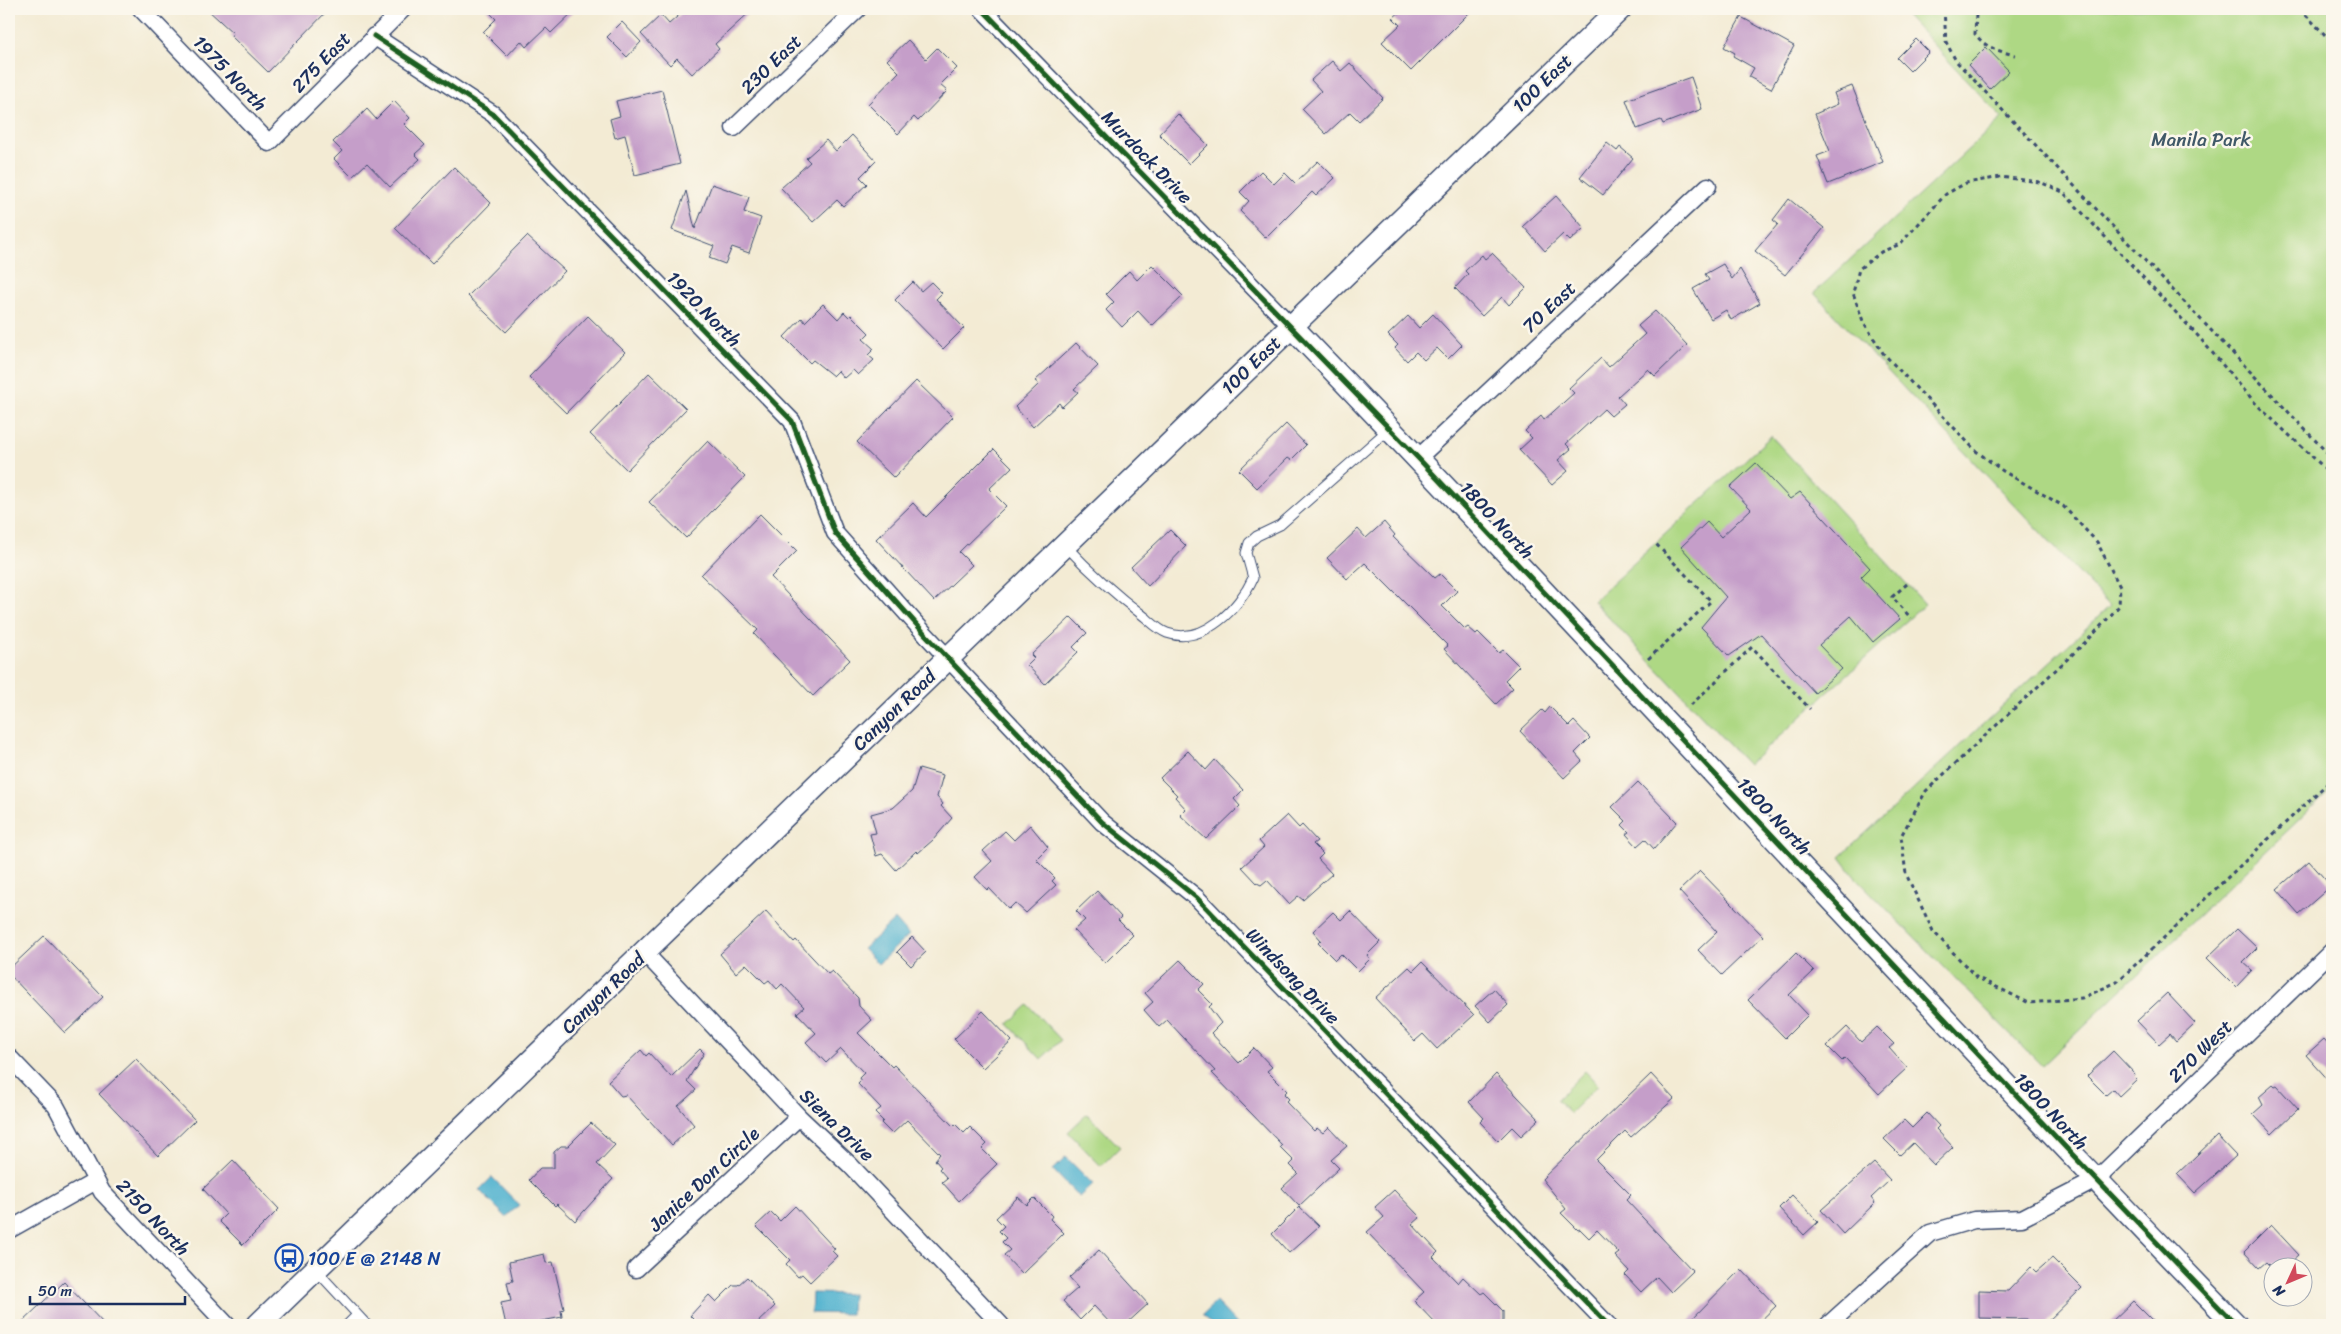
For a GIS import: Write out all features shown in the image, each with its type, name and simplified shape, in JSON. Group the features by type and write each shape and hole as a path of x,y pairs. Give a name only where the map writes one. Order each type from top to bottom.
{"main road":[{"name":"100 East","path":"947,658 1063,544 1620,9"},
{"name":"1800 North","path":"1291,326 1418,458 2096,1180 2236,1325"},
{"name":"Canyon Road","path":"258,1325 645,953 947,658"}],"street":[{"name":"1975 North","path":"140,9 269,144"},
{"name":"275 East","path":"269,144 374,36 403,9"},
{"name":"230 East","path":"734,128 858,9"},
{"name":"Murdock Drive","path":"982,9 1291,326"},
{"name":"1920 North","path":"374,36 493,114 792,421 836,533 947,658"},
{"name":"70 East","path":"1418,458 1708,186"},
{"name":"Windsong Drive","path":"947,658 1102,822 1197,898 1608,1325"},
{"name":"270 West","path":"1828,1325 1930,1233 1974,1220 2022,1218 2096,1180 2332,951"},
{"name":"Siena Drive","path":"645,953 799,1117 850,1165 1001,1325"},
{"name":"2150 North","path":"9,1057 56,1106 102,1192 227,1325"},
{"name":"Janice Don Circle","path":"636,1269 799,1117"},
{"path":"9,1230 96,1181"}],"lane":[{"path":"1063,544 1090,572 1166,633 1188,636 1202,632 1223,618 1248,589 1253,578 1246,553 1249,543 1257,536 1280,525 1390,429"},
{"path":"316,1270 366,1325"},
{"path":"347,1325 357,1315"}],"path":[{"path":"1944,9 1946,42 1956,61 2332,458"},
{"path":"1970,9 1976,14 1975,34 1979,39 1989,48 2015,56"},
{"path":"2300,9 2332,42"},
{"path":"2332,475 2257,405 2198,336 2063,192 2048,185 2040,182 2000,177 1966,183 1946,194 1900,244 1880,252 1860,269 1853,293 1863,322 1883,353 1976,451 2003,471 2063,506 2097,542 2120,587 2119,606 2092,636 1926,791 1901,836 1906,874 1933,931 1976,977 2029,1002 2082,998 2117,982 2332,779"},
{"path":"1648,659 1711,601 1655,543"},
{"path":"1907,584 1892,597 1910,618"},
{"path":"1691,704 1752,647 1810,709"}],"green space":[{"name":"Manila Park","path":"1905,9 2332,9 2332,788 2042,1066 1855,877 1840,857 2110,606 1814,293 2002,118 1902,11"},
{"path":"1771,436 1925,604 1748,765 1593,601"},
{"path":"1028,1005 1061,1040 1041,1059 1008,1024"},
{"path":"1585,1071 1598,1085 1570,1113 1556,1100"},
{"path":"1087,1114 1120,1147 1101,1166 1068,1132"}],"water":[{"path":"895,919 909,935 878,964 863,949"},
{"path":"1066,1157 1093,1184 1079,1197 1053,1170"},
{"path":"492,1177 519,1205 506,1217 479,1190"},
{"path":"812,1293 852,1294 851,1314 811,1313"},
{"path":"1216,1302 1238,1325 1212,1325 1202,1315"}],"building":[{"path":"207,9 329,9 268,72 231,36 233,33"},
{"path":"486,9 576,9 551,33 546,28 526,47 521,41 507,56 483,32 496,19"},
{"path":"686,9 753,9 715,44 719,49 692,74 677,58 670,65 641,34 661,15 669,24"},
{"path":"1403,9 1473,9 1411,71 1382,42 1400,25 1393,18"},
{"path":"1741,17 1794,46 1771,89 1749,77 1754,68 1733,56 1735,53 1724,47"},
{"path":"622,22 641,42 627,57 607,37"},
{"path":"1916,39 1929,52 1910,71 1897,58"},
{"path":"908,40 926,59 937,48 957,68 940,85 947,91 918,121 914,117 898,134 868,104 899,72 887,60"},
{"path":"1986,47 2009,71 1990,89 1968,65"},
{"path":"1332,61 1341,71 1350,63 1383,98 1359,121 1350,112 1326,134 1302,109 1321,91 1311,80"},
{"path":"1691,77 1702,109 1663,124 1661,120 1637,129 1626,100"},
{"path":"1852,86 1883,162 1828,184 1817,156 1830,151 1815,114 1838,104 1834,93"},
{"path":"662,90 680,164 635,175 625,135 615,138 610,119 620,116 616,101"},
{"path":"394,101 410,118 404,124 425,145 415,154 420,159 390,187 367,163 352,177 334,159 342,151 333,142 367,109 376,119"},
{"path":"1178,114 1208,145 1189,164 1159,134"},
{"path":"852,135 876,161 860,177 867,184 843,206 837,200 813,222 781,188 810,162 806,158 826,140 836,151"},
{"path":"1607,143 1617,151 1620,147 1633,158 1603,195 1580,177"},
{"path":"1318,161 1335,178 1316,196 1312,192 1266,238 1240,211 1249,201 1240,192 1261,171 1274,184 1285,173 1295,183"},
{"path":"454,167 491,203 432,264 395,228"},
{"path":"712,184 749,197 744,212 761,218 749,253 732,247 725,264 709,258 714,246 672,230 686,191 695,229"},
{"path":"1556,196 1584,228 1570,241 1563,234 1545,251 1523,226"},
{"path":"1789,199 1824,228 1785,275 1755,251 1778,224 1773,220"},
{"path":"527,236 565,271 506,332 468,296"},
{"path":"1492,253 1526,288 1509,305 1502,297 1482,316 1455,288 1468,274 1465,271 1482,255 1485,259"},
{"path":"1723,264 1732,279 1740,269 1760,303 1731,320 1726,310 1711,319 1693,289 1709,280 1705,274"},
{"path":"1152,265 1183,296 1152,326 1138,311 1122,327 1106,310 1114,302 1106,294 1129,271 1137,280"},
{"path":"913,282 921,291 931,282 942,293 936,299 964,328 943,349 895,300"},
{"path":"823,304 838,319 844,312 849,317 851,315 869,333 863,339 874,349 868,355 874,360 858,375 853,370 844,378 838,371 833,376 813,360 810,363 784,337 802,318 805,322"},
{"path":"1655,311 1687,345 1655,376 1648,369 1618,396 1625,404 1611,416 1604,409 1566,444 1571,449 1558,460 1568,471 1552,485 1519,450 1532,438 1525,431 1541,416 1544,420 1574,393 1569,388 1601,358 1609,367 1645,334 1638,326"},
{"path":"1433,314 1462,345 1448,359 1437,348 1424,360 1416,352 1407,361 1395,348 1398,345 1388,335 1408,316 1419,328"},
{"path":"588,316 625,352 566,413 529,377"},
{"path":"1076,343 1098,366 1074,389 1078,392 1062,407 1059,403 1033,427 1015,407 1039,384 1035,381"},
{"path":"649,373 686,409 627,470 590,434"},
{"path":"916,381 953,417 894,478 857,442"},
{"path":"1286,424 1306,445 1291,460 1288,458 1257,488 1239,470"},
{"path":"708,441 745,477 686,538 649,502"},
{"path":"994,449 1012,467 989,489 1006,506 959,552 972,565 934,601 876,539 913,503 926,517"},
{"path":"1756,463 1790,499 1800,492 1870,568 1861,577 1900,619 1873,642 1851,616 1819,645 1842,669 1815,693 1761,634 1729,656 1701,627 1726,597 1681,547 1707,522 1721,537 1751,509 1730,487"},
{"path":"760,514 797,551 771,577 850,660 813,696 754,634 758,630 701,575"},
{"path":"1384,522 1395,535 1393,537 1435,578 1440,574 1457,591 1442,606 1465,629 1468,627 1476,634 1478,632 1499,653 1503,650 1519,666 1505,680 1513,688 1496,704 1444,649 1448,646 1365,563 1347,579 1327,558 1358,529 1366,538"},
{"path":"1170,530 1186,546 1148,586 1131,567"},
{"path":"1071,617 1087,633 1073,647 1078,652 1045,684 1027,665 1034,658 1031,655"},
{"path":"1550,707 1569,726 1574,721 1590,738 1575,753 1582,761 1564,778 1520,731 1542,710 1545,713"},
{"path":"1188,751 1206,770 1215,760 1243,790 1234,799 1240,806 1206,839 1180,815 1186,809 1175,797 1177,795 1160,778"},
{"path":"919,768 943,775 937,797 943,804 941,806 952,818 933,840 918,853 916,851 896,870 882,854 876,856 870,834 876,833 871,814 893,808 912,791"},
{"path":"1638,782 1677,822 1654,849 1645,839 1637,846 1626,834 1629,832 1622,825 1626,821 1612,807"},
{"path":"1287,815 1299,828 1302,825 1317,841 1313,844 1323,854 1318,859 1332,874 1303,900 1298,896 1289,904 1267,880 1261,885 1257,883 1242,867 1264,847 1259,841"},
{"path":"1030,825 1048,847 1036,859 1055,878 1052,881 1056,885 1026,913 1015,903 1009,909 989,888 987,890 975,877 992,861 983,851 1005,831 1014,840"},
{"path":"2309,861 2331,886 2299,914 2277,889"},
{"path":"1700,871 1763,936 1722,975 1698,950 1717,932 1679,891"},
{"path":"1097,891 1121,917 1118,920 1133,935 1105,963 1074,930 1085,920 1076,911"},
{"path":"766,911 794,942 796,940 828,974 832,971 858,998 859,1006 872,1020 858,1033 892,1067 894,1065 953,1126 955,1124 964,1133 970,1127 987,1144 982,1149 997,1164 959,1201 942,1182 947,1178 939,1169 941,1167 935,1160 940,1154 907,1120 892,1134 881,1123 883,1121 875,1113 881,1108 858,1084 861,1081 859,1078 864,1073 841,1049 826,1063 806,1042 816,1033 797,1013 804,1007 782,984 777,989 769,980 765,983 746,964 736,973 720,954"},
{"path":"1350,911 1380,942 1367,955 1370,959 1358,971 1341,954 1335,960 1318,943 1321,940 1313,931 1333,912 1341,920"},
{"path":"2237,929 2257,948 2243,962 2252,970 2236,987 2207,958"},
{"path":"44,936 103,997 65,1033 9,974 9,969"},
{"path":"912,937 926,952 911,966 897,952"},
{"path":"1796,953 1814,971 1789,995 1808,1015 1785,1038 1748,1000"},
{"path":"1180,960 1204,984 1198,990 1212,1004 1209,1007 1221,1023 1211,1033 1239,1063 1254,1048 1272,1067 1267,1071 1287,1091 1284,1094 1289,1099 1286,1102 1314,1131 1317,1128 1323,1133 1329,1127 1347,1146 1331,1160 1339,1168 1299,1206 1282,1188 1298,1173 1290,1165 1294,1161 1280,1147 1282,1145 1212,1073 1215,1071 1167,1020 1159,1027 1144,1010 1153,1002 1145,993"},
{"path":"1422,962 1474,1015 1437,1049 1423,1034 1415,1041 1375,998 1409,967 1413,971"},
{"path":"1494,989 1508,1005 1490,1022 1475,1006"},
{"path":"2167,993 2195,1023 2176,1041 2170,1034 2159,1044 2137,1021"},
{"path":"983,1011 1012,1041 983,1068 954,1039"},
{"path":"1847,1027 1861,1042 1877,1027 1894,1044 1889,1048 1907,1068 1879,1094 1845,1058 1842,1061 1827,1046"},
{"path":"2324,1039 2332,1048 2332,1084 2306,1055"},
{"path":"700,1049 704,1053 687,1081 696,1090 678,1106 694,1125 672,1145 626,1095 621,1096 608,1081 641,1050 646,1056 649,1053 671,1077"},
{"path":"2113,1051 2135,1074 2134,1076 2137,1079 2119,1096 2113,1089 2106,1095 2087,1076"},
{"path":"136,1059 195,1120 158,1156 99,1094"},
{"path":"1496,1074 1539,1119 1521,1136 1512,1127 1498,1141 1480,1122 1484,1118 1469,1102"},
{"path":"1651,1074 1674,1099 1631,1137 1625,1131 1596,1160 1631,1195 1626,1200 1693,1271 1671,1292 1657,1277 1641,1292 1625,1275 1629,1271 1615,1256 1619,1253 1597,1230 1589,1238 1580,1229 1578,1230 1561,1213 1566,1209 1542,1179"},
{"path":"2273,1085 2277,1086 2298,1109 2272,1134 2253,1114 2263,1105 2259,1097"},
{"path":"1927,1113 1939,1126 1936,1129 1953,1147 1934,1165 1913,1143 1900,1155 1884,1139 1904,1120 1912,1128"},
{"path":"591,1123 615,1145 597,1164 613,1179 575,1221 557,1204 555,1206 529,1180 540,1168 554,1168 554,1152 561,1146 568,1146"},
{"path":"2217,1136 2236,1156 2195,1193 2177,1174"},
{"path":"233,1160 279,1209 243,1245 219,1221 226,1214 203,1189"},
{"path":"1874,1163 1890,1180 1871,1198 1875,1203 1843,1234 1821,1210"},
{"path":"1394,1190 1420,1217 1412,1224 1438,1252 1433,1257 1458,1283 1463,1277 1481,1294 1484,1292 1503,1311 1503,1325 1437,1325 1414,1301 1424,1292 1367,1232 1384,1217 1375,1207"},
{"path":"1792,1195 1818,1222 1804,1235 1779,1208"},
{"path":"1018,1197 1027,1205 1034,1198 1052,1216 1050,1219 1064,1233 1022,1274 1004,1255 1010,1250 1002,1242 1006,1238 999,1231 1004,1226 996,1218"},
{"path":"795,1206 835,1249 832,1251 837,1256 810,1282 802,1274 798,1277 786,1264 790,1260 756,1226 771,1212 780,1221"},
{"path":"1299,1207 1319,1226 1289,1253 1272,1234"},
{"path":"2271,1225 2299,1255 2264,1256 2264,1264 2259,1268 2244,1252"},
{"path":"1099,1250 1148,1304 1125,1325 1112,1325 1094,1306 1080,1320 1063,1301 1078,1288 1069,1278"},
{"path":"544,1254 546,1263 553,1262 564,1309 561,1310 562,1317 522,1325 506,1325 501,1303 511,1301 507,1282 513,1281 509,1262"},
{"path":"2052,1258 2082,1288 2044,1325 2032,1325 2026,1319 1979,1318 1979,1290 2008,1291 2031,1267 2036,1272"},
{"path":"1741,1269 1776,1306 1756,1325 1686,1325"},
{"path":"747,1277 775,1306 755,1325 699,1325 690,1316 709,1295 716,1302 733,1285 738,1285"},
{"path":"64,1282 105,1325 19,1325"},
{"path":"2133,1301 2157,1325 2108,1325"}],"cycle path":[{"path":"982,9 1418,458 2068,1150 2236,1325"},
{"path":"374,36 493,114 792,421 835,533 926,635 1102,822 1197,898 1608,1325"}],"place":[{"name":"100 E @ 2148 N","path":"289,1258"}]}
